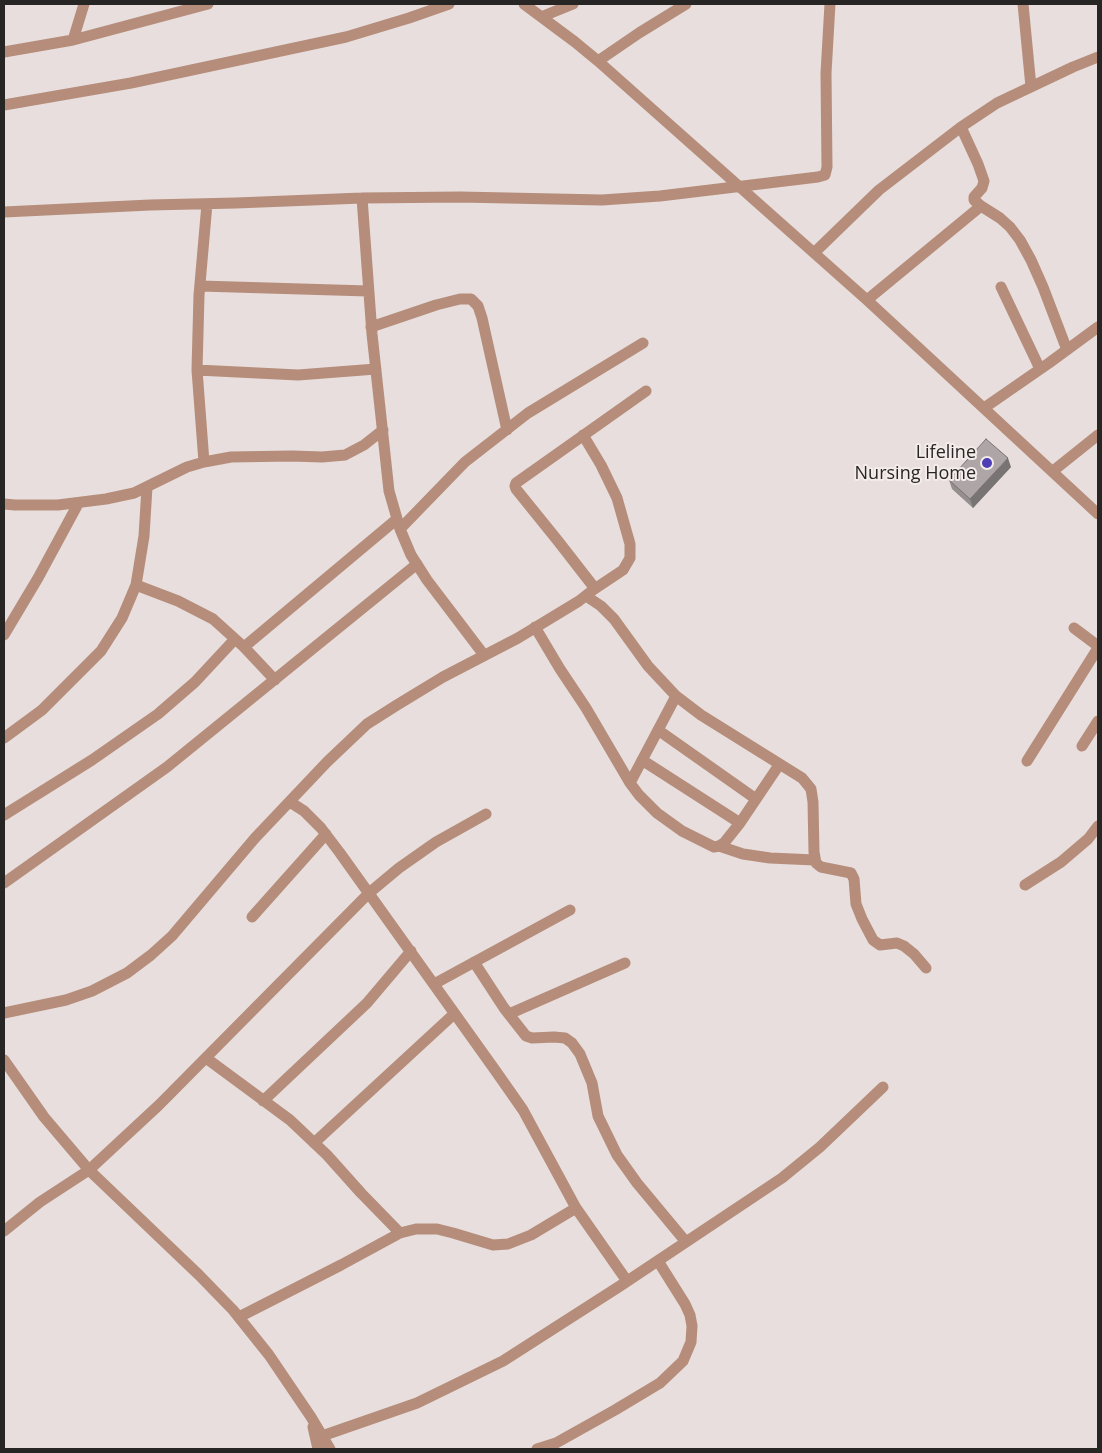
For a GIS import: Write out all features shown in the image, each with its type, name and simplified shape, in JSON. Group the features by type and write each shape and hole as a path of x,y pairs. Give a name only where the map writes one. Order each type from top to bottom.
{"street":[{"path":"73,40 84,4"},
{"path":"4,52 73,40 208,4"},
{"path":"4,105 131,83 337,39 449,4"},
{"path":"524,4 598,62 868,300 1098,514"},
{"path":"541,17 573,4"},
{"path":"598,62 639,33 686,4"},
{"path":"4,212 362,198 460,197 602,200 660,196 818,177 825,175 827,167 826,73 830,4"},
{"path":"1023,4 1031,87"},
{"path":"814,253 879,190 997,103 1073,66 1098,57"},
{"path":"962,128 984,181 982,188 974,197 976,203 1000,218 1020,240 1043,287 1067,350"},
{"path":"362,198 371,327 388,491 398,524 411,555 427,580 484,655"},
{"path":"204,462 197,370 200,286 207,204"},
{"path":"868,300 981,206"},
{"path":"200,286 368,291"},
{"path":"1001,287 1040,369"},
{"path":"371,327 436,305 460,299 470,299 478,306 482,318 506,430"},
{"path":"984,408 1098,327"},
{"path":"4,815 92,760 158,714 240,643 398,524 465,462 528,413 643,344"},
{"path":"197,370 298,375 376,369"},
{"path":"590,593 593,586 515,486 516,483 646,390"},
{"path":"4,504 78,504 134,493 187,467 230,457 322,457 345,455 364,445 383,430"},
{"path":"4,1013 57,1002 92,991 127,973 172,936 255,838 367,724 484,655 518,638 623,570 630,558 630,544 617,498 601,465 583,435"},
{"path":"1053,471 1098,436"},
{"path":"4,738 42,710 101,651 122,618 136,586 144,536 147,487"},
{"path":"4,635 38,578 78,504"},
{"path":"4,883 167,767 417,564"},
{"path":"136,586 178,601 213,619 240,643 275,680"},
{"path":"590,593 614,619 648,666 676,696 701,715 802,778 811,789 814,802 816,863 821,867 851,873 854,880 856,904 862,919 876,943 880,945 897,943 904,946 926,968"},
{"path":"535,627 601,731 630,783 657,813 682,831 714,847 719,846 743,854 770,858 815,860"},
{"path":"1027,761 1098,647 1074,628"},
{"path":"630,783 676,696"},
{"path":"1082,746 1098,721"},
{"path":"658,730 756,799"},
{"path":"642,760 740,823"},
{"path":"719,846 740,823 779,765"},
{"path":"290,802 304,811 326,834 523,1110 576,1208 627,1281"},
{"path":"4,1231 40,1202 89,1170 159,1105 369,893 399,868 436,842 486,814"},
{"path":"1025,885 1062,862 1088,839 1098,826"},
{"path":"252,917 326,834"},
{"path":"434,984 570,910"},
{"path":"263,1101 367,1003 411,951"},
{"path":"474,962 526,1036 532,1038 565,1038 572,1043 586,1067 592,1083 598,1116 617,1155 637,1184 686,1242"},
{"path":"509,1014 625,963"},
{"path":"314,1143 454,1014"},
{"path":"206,1058 290,1120 328,1155 361,1193 400,1233"},
{"path":"4,1060 44,1117 89,1170 199,1275 239,1317 269,1355 330,1449"},
{"path":"322,1436 417,1403 503,1361 782,1178 820,1147 883,1087"},
{"path":"239,1317 400,1233 416,1228 437,1229 493,1245 508,1244 531,1235 576,1208"},
{"path":"537,1449 556,1443 660,1383 683,1361 691,1342 692,1326 690,1315 658,1261"},
{"path":"311,1417 318,1449"}],"building":[{"path":"986,439 1008,458 970,499 949,480"}],"place":[{"name":"Lifeline Nursing Home","path":"987,463"}]}
